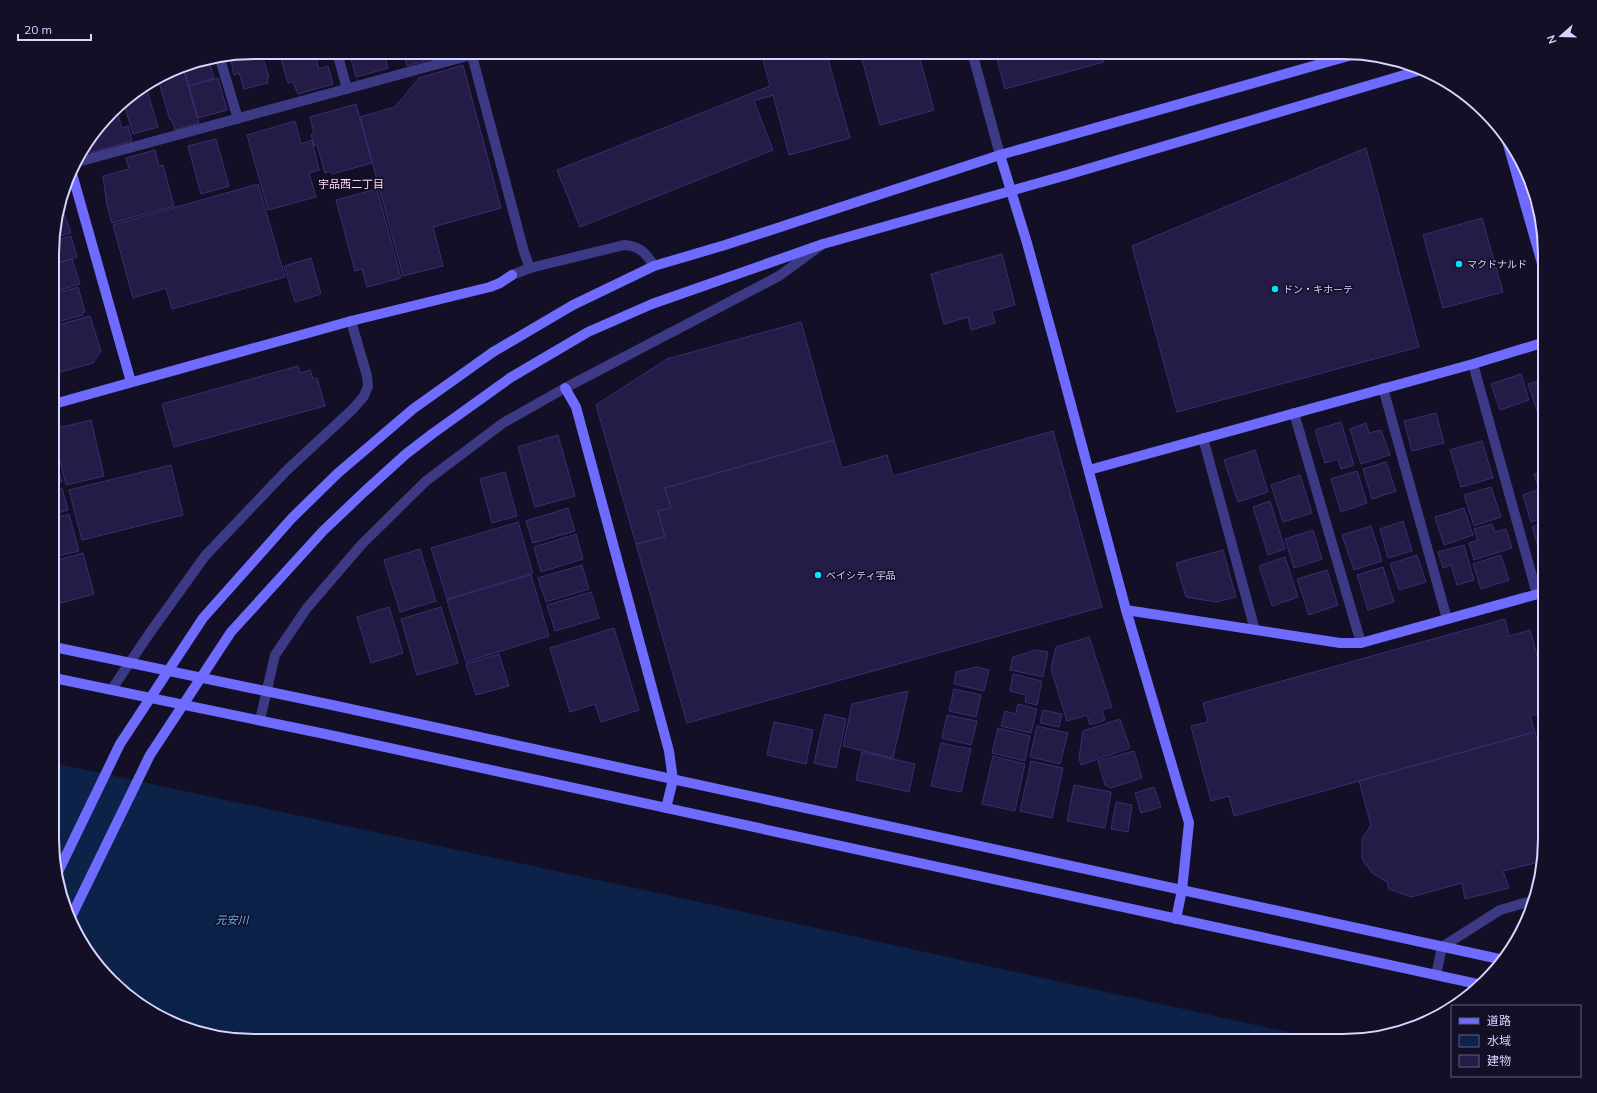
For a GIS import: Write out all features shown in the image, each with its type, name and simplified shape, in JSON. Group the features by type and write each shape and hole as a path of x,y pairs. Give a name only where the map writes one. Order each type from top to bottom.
{"street":[{"path":"339,59 347,89"},
{"path":"82,162 450,59"},
{"path":"473,59 524,252 530,268"},
{"path":"974,59 1090,470 1126,610 1189,823 1182,890 1176,919"},
{"path":"61,865 120,744 203,618 292,518 338,473 413,409 493,352 573,305 654,266 725,245 1000,155 1338,59"},
{"path":"221,62 238,119"},
{"path":"73,912 150,755 231,632 323,531 364,492 427,438 510,378 588,332 652,304 823,244 1414,72"},
{"path":"1511,154 1538,250"},
{"path":"74,180 131,382"},
{"path":"59,403 351,321 490,287 500,283 512,275 530,268 624,244 634,245 646,254 654,266"},
{"path":"260,720 275,655 307,608 362,544 426,481 503,423 565,388 779,276 823,244"},
{"path":"112,689 205,556 286,471 349,413 364,396 368,386 367,376 351,321"},
{"path":"1090,470 1473,364 1538,344"},
{"path":"1473,364 1538,583"},
{"path":"565,388 576,407 669,751 673,780 666,808"},
{"path":"1383,388 1447,619"},
{"path":"1294,413 1360,643"},
{"path":"1203,438 1255,630"},
{"path":"1126,610 1340,643 1360,643 1538,594"},
{"path":"59,648 1497,959"},
{"path":"59,679 260,720 1475,983"},
{"path":"1436,975 1442,947 1500,910 1528,902"}],"water":[{"name":"元安川","path":"59,764 658,893 1296,1034 241,1034 216,1030 191,1024 179,1019 156,1008 135,994 107,968 85,936 69,902 59,852"}],"building":[{"path":"263,59 269,78 267,78 268,83 244,89 239,73 234,75 231,61"},
{"path":"281,59 316,59 319,69 328,66 333,84 298,94 293,82 288,83"},
{"path":"351,59 385,59 388,68 356,77"},
{"path":"405,59 432,59 407,66"},
{"path":"763,59 828,59 850,138 789,155 773,95 754,101 773,150 580,227 557,170 770,86"},
{"path":"862,59 920,59 934,110 880,125"},
{"path":"997,59 1103,59 1104,62 1005,89"},
{"path":"210,64 214,78 189,86 185,72"},
{"path":"463,65 501,208 433,227 443,266 403,276 360,117 395,107 419,78"},
{"path":"183,72 199,123 175,130 172,120 170,120 159,83"},
{"path":"218,78 227,110 198,118 189,86"},
{"path":"147,91 158,127 133,134 125,107"},
{"path":"356,104 372,163 332,174 331,171 325,173 317,145 314,146 311,134 314,134 310,117"},
{"path":"118,114 122,128 128,126 132,141 90,153 89,150 99,135"},
{"path":"295,121 301,144 312,140 319,170 309,173 316,197 268,210 247,135"},
{"path":"216,139 229,186 201,194 188,146"},
{"path":"1366,148 1419,347 1177,412 1132,246"},
{"path":"155,150 159,166 163,165 174,206 112,223 107,205 103,176 129,169 126,158"},
{"path":"258,184 285,277 172,309 166,288 133,298 113,225"},
{"path":"377,189 401,278 367,287 362,269 355,271 336,200"},
{"path":"64,213 71,233 60,236 63,216"},
{"path":"1482,218 1503,292 1443,308 1423,235"},
{"path":"71,236 77,257 59,262 59,239"},
{"path":"1002,254 1015,305 992,311 995,323 971,330 968,317 944,324 931,274"},
{"path":"311,258 321,294 295,302 284,266"},
{"path":"72,259 80,284 59,290 59,263"},
{"path":"78,287 85,312 82,313 83,315 59,322 59,293"},
{"path":"90,316 101,351 93,363 59,372 59,325"},
{"path":"801,322 834,440 665,488 671,508 658,511 665,537 636,544 596,405 667,359"},
{"path":"298,366 300,373 310,370 313,379 317,378 325,406 174,447 162,404"},
{"path":"1521,374 1529,400 1500,410 1491,384"},
{"path":"1538,381 1538,413 1528,384"},
{"path":"1436,413 1444,443 1412,451 1404,421"},
{"path":"91,420 104,476 66,485 59,458 59,428"},
{"path":"1341,422 1354,465 1341,469 1338,459 1325,463 1315,430"},
{"path":"1366,423 1369,433 1381,430 1390,455 1361,464 1350,429"},
{"path":"1053,431 1102,607 687,723 636,544 665,537 658,511 671,508 665,488 834,440 842,468 887,455 893,476"},
{"path":"558,435 575,496 535,507 518,447"},
{"path":"1482,441 1493,478 1461,487 1450,450"},
{"path":"1255,450 1268,492 1238,502 1224,460"},
{"path":"1386,462 1396,491 1372,499 1363,469"},
{"path":"171,465 183,515 82,540 69,490"},
{"path":"59,470 62,482 59,483"},
{"path":"1357,471 1367,503 1341,512 1331,479"},
{"path":"505,472 517,516 492,523 480,479"},
{"path":"1538,473 1538,486 1534,474"},
{"path":"1300,475 1312,513 1283,522 1271,485"},
{"path":"1491,487 1501,517 1474,526 1464,495"},
{"path":"62,488 68,510 59,513 59,489"},
{"path":"1538,489 1538,520 1531,522 1523,495"},
{"path":"1270,501 1285,549 1268,555 1253,507"},
{"path":"568,508 575,531 533,543 526,521"},
{"path":"1464,508 1473,535 1444,545 1435,517"},
{"path":"69,514 79,551 59,556 59,517"},
{"path":"1403,521 1412,551 1388,558 1380,529"},
{"path":"518,522 533,573 447,599 431,548"},
{"path":"1492,524 1495,532 1506,529 1512,548 1474,560 1469,543 1478,540 1474,529"},
{"path":"1538,525 1538,546 1532,527"},
{"path":"1371,526 1382,561 1354,570 1342,535"},
{"path":"1313,530 1322,559 1294,568 1285,539"},
{"path":"576,534 583,559 541,572 534,547"},
{"path":"1464,545 1474,580 1457,585 1451,565 1443,568 1438,552"},
{"path":"420,549 436,601 400,612 384,560"},
{"path":"1223,550 1236,597 1216,602 1186,597 1176,563"},
{"path":"83,553 94,594 59,603 59,560"},
{"path":"1417,555 1426,582 1399,590 1390,564"},
{"path":"1501,555 1509,580 1481,589 1473,564"},
{"path":"1285,557 1298,597 1272,606 1259,566"},
{"path":"582,565 589,589 546,602 538,578"},
{"path":"1383,567 1394,602 1368,610 1357,575"},
{"path":"1327,570 1338,605 1309,615 1297,579"},
{"path":"531,575 549,636 466,662 447,600"},
{"path":"591,592 599,618 555,631 547,605"},
{"path":"389,607 403,653 371,663 357,617"},
{"path":"441,607 458,663 417,675 401,619"},
{"path":"1505,619 1509,636 1530,630 1538,659 1538,714 1530,716 1535,732 1234,816 1229,796 1211,801 1191,726 1208,722 1203,703"},
{"path":"614,628 639,710 601,722 595,704 570,712 550,648"},
{"path":"1089,637 1112,707 1102,710 1105,720 1090,725 1087,715 1067,721 1051,669 1056,647"},
{"path":"1036,650 1048,652 1043,677 1010,670 1013,657"},
{"path":"499,654 509,686 476,695 466,664"},
{"path":"977,667 989,670 984,691 954,684 956,672"},
{"path":"1013,674 1042,681 1037,705 1025,702 1026,695 1010,691"},
{"path":"954,689 981,695 976,717 949,711"},
{"path":"908,691 893,758 843,746 852,704"},
{"path":"1018,704 1037,709 1031,733 1001,726 1005,711 1016,714"},
{"path":"1043,710 1062,714 1059,727 1040,723"},
{"path":"825,714 846,719 836,768 814,763"},
{"path":"947,715 977,721 971,745 942,738"},
{"path":"1120,719 1130,748 1081,765 1079,758 1083,731"},
{"path":"774,722 813,730 806,764 767,755"},
{"path":"1037,726 1068,733 1060,764 1030,757"},
{"path":"998,728 1030,736 1025,761 992,753"},
{"path":"1535,732 1538,743 1538,852 1536,863 1503,871 1509,888 1465,899 1462,883 1411,897 1389,889 1387,882 1372,873 1362,859 1362,839 1371,825 1359,781"},
{"path":"941,743 971,749 961,792 931,786"},
{"path":"1134,751 1142,778 1111,788 1105,785 1098,761"},
{"path":"862,752 915,764 909,792 856,780"},
{"path":"993,756 1025,764 1015,811 982,804"},
{"path":"1031,761 1063,768 1052,818 1020,811"},
{"path":"1074,785 1111,792 1105,828 1067,821"},
{"path":"1154,787 1161,807 1141,813 1135,793"},
{"path":"1116,802 1132,805 1128,832 1111,829"}],"place":[{"name":"マクドナルド","path":"1459,264"},
{"name":"ドン・キホーテ","path":"1275,289"},
{"name":"ベイシティ宇品","path":"818,575"}],"district":[{"name":"宇品西二丁目","path":"351,184"}]}
